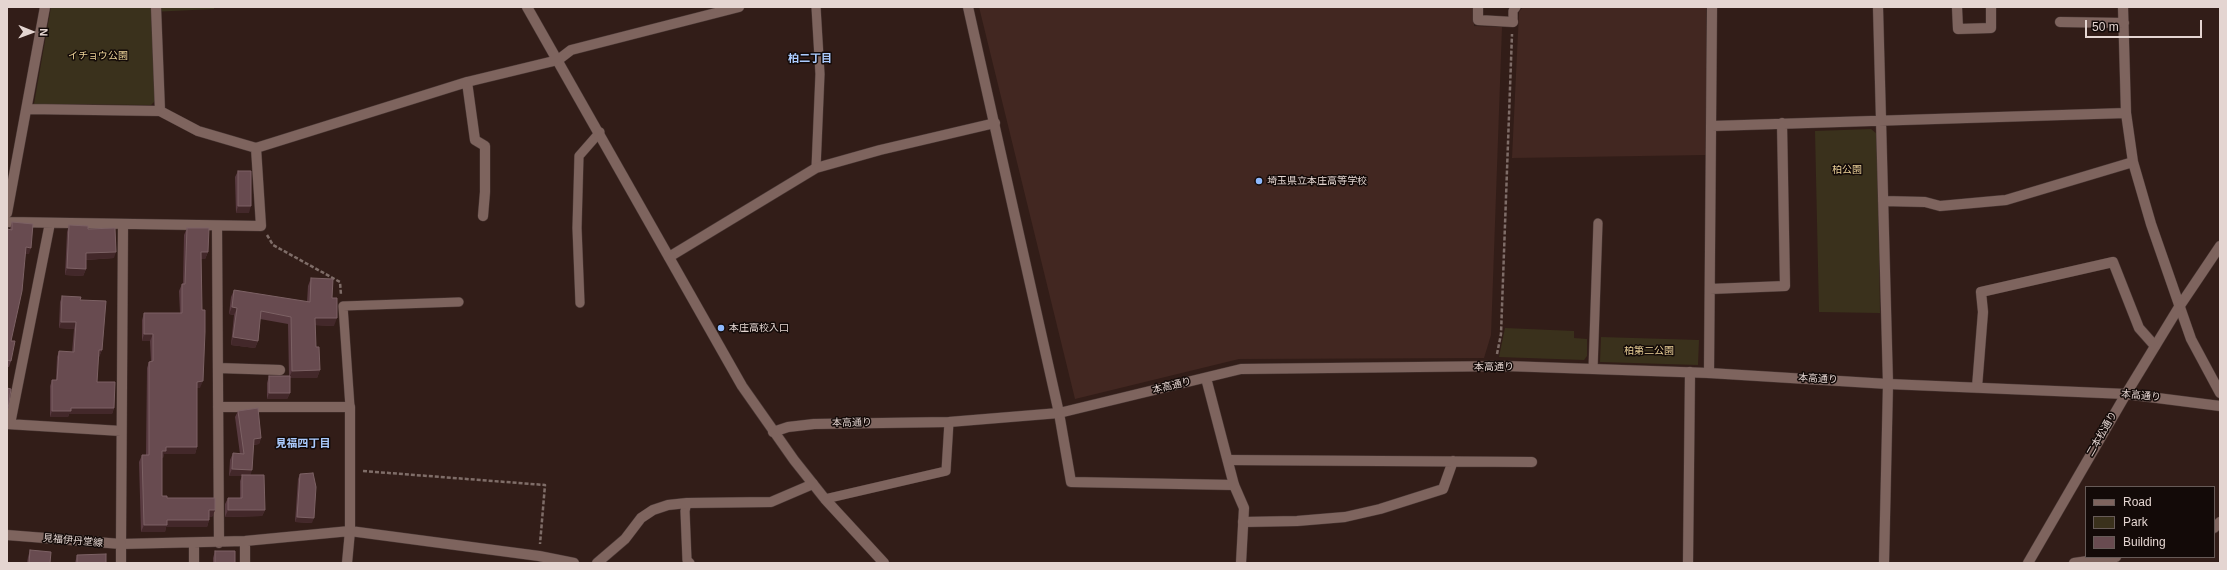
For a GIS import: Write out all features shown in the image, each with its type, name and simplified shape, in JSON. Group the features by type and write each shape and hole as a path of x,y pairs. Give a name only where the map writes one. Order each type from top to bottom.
{"street":[{"path":"7,213 28,109 45,7"},
{"path":"156,7 160,111"},
{"path":"527,7 600,132 742,386 774,432 825,499 884,563"},
{"path":"28,109 160,111 198,132 256,148 467,82 558,60 571,50 739,7"},
{"path":"968,7 996,123 1059,413 1072,482 1234,485"},
{"path":"1478,7 1478,20 1513,22"},
{"path":"1709,373 1712,7"},
{"path":"1878,7 1888,384 1884,563"},
{"path":"1957,7 1958,29 1991,28 1991,7"},
{"path":"2123,7 2126,113 2133,162 2190,339 2220,393"},
{"path":"2060,22 2124,23"},
{"path":"467,82 475,140 485,146 483,216"},
{"path":"1712,126 2126,113"},
{"path":"669,257 816,168 880,150 996,123"},
{"path":"1710,289 1784,286 1782,124"},
{"path":"7,222 217,227 261,226 256,148"},
{"path":"1883,201 1924,202 1940,206 2006,200 2133,162"},
{"path":"50,223 9,424 121,431"},
{"path":"122,563 121,431 123,225"},
{"path":"217,227 219,543"},
{"name":"二本松通り","path":"2028,563 2155,346 2220,246"},
{"path":"1978,387 1983,312 1981,292 2113,262 2139,328 2155,346"},
{"name":"本高通り","path":"774,432 788,427 814,424 949,422 1059,413 1241,369 1495,366 1690,372 1888,384 2126,394 2220,406"},
{"path":"218,368 280,370"},
{"path":"1688,563 1690,372"},
{"path":"1206,378 1234,485 1244,508 1241,563"},
{"path":"218,407 350,407 350,531 347,563"},
{"path":"1228,460 1532,462"},
{"path":"1243,522 1297,521 1345,517 1380,508 1443,489 1453,462"},
{"path":"600,562 624,539 641,518 653,510 668,505 687,503 772,502 813,484"},
{"name":"見福伊丹堂線","path":"7,535 121,544 219,543 350,531 539,556 574,563"},
{"path":"245,541 245,563"},
{"path":"194,543 194,563"},
{"path":"2074,563 2109,558"}],"lane":[{"path":"816,7 820,74 816,168"},
{"path":"1513,22 1513,11 1516,7"},
{"path":"580,304 577,228 579,156 600,132"},
{"path":"1592,369 1598,223"},
{"path":"350,407 342,306 459,302"},
{"path":"825,499 946,471 949,422"},
{"path":"687,503 685,511 687,553 690,563"}],"path":[{"path":"1495,366 1501,334 1513,22"},
{"path":"261,226 273,245 340,282 342,306"},
{"path":"350,470 544,486 539,556"}],"shaded area":[{"name":"埼玉県立本庄高等学校","path":"979,7 1475,7 1474,26 1502,27 1491,335 1484,358 1239,359 1075,399"},
{"path":"1523,7 1706,7 1706,155 1512,158 1519,12"}],"green space":[{"name":"イチョウ公園","path":"51,7 214,7 214,9 151,12 156,100 151,105 34,104"},
{"name":"柏公園","path":"1871,129 1877,134 1880,313 1819,312 1815,131"},
{"path":"1505,328 1574,331 1574,338 1587,339 1587,356 1584,360 1499,357"},
{"name":"柏第二公園","path":"1601,337 1699,340 1698,365 1600,362"}],"building":[{"path":"238,171 251,171 251,206 238,206"},
{"path":"12,222 33,224 31,248 26,247 22,291 11,341 15,341 11,361 7,360 7,229 12,230"},
{"path":"69,225 88,226 88,229 115,228 116,252 86,253 86,269 67,268"},
{"path":"187,228 209,228 208,252 201,252 202,310 205,310 205,332 203,381 197,382 197,447 166,447 166,451 162,451 162,496 167,496 167,498 215,498 215,510 209,510 209,520 167,520 167,525 144,525 142,455 149,455 149,362 153,361 153,334 144,334 144,313 182,313 182,284 185,284"},
{"path":"311,278 333,279 332,298 337,298 337,318 315,318 316,347 319,347 320,370 292,371 291,317 261,311 258,341 233,337 237,308 232,307 234,290 310,302"},
{"path":"62,296 81,297 80,300 106,301 102,350 99,350 97,382 115,382 114,408 71,408 71,411 52,411 52,380 57,380 59,351 74,352 76,322 61,322"},
{"path":"269,376 290,376 290,393 269,393"},
{"path":"7,388 11,389 8,409 7,409"},
{"path":"258,408 261,438 254,439 252,470 232,469 233,453 244,454 238,411"},
{"path":"313,473 316,487 314,518 297,517 300,474"},
{"path":"242,475 264,475 265,510 228,510 228,498 242,498"},
{"path":"30,550 51,552 50,563 29,563"},
{"path":"215,551 235,551 235,563 215,563"},
{"path":"106,554 106,563 77,563 77,555"}],"place":[{"name":"埼玉県立本庄高等学校","path":"1259,181"},
{"name":"本庄高校入口","path":"721,328"}],"district":[{"name":"柏二丁目","path":"810,59"},
{"name":"見福四丁目","path":"303,444"}]}
